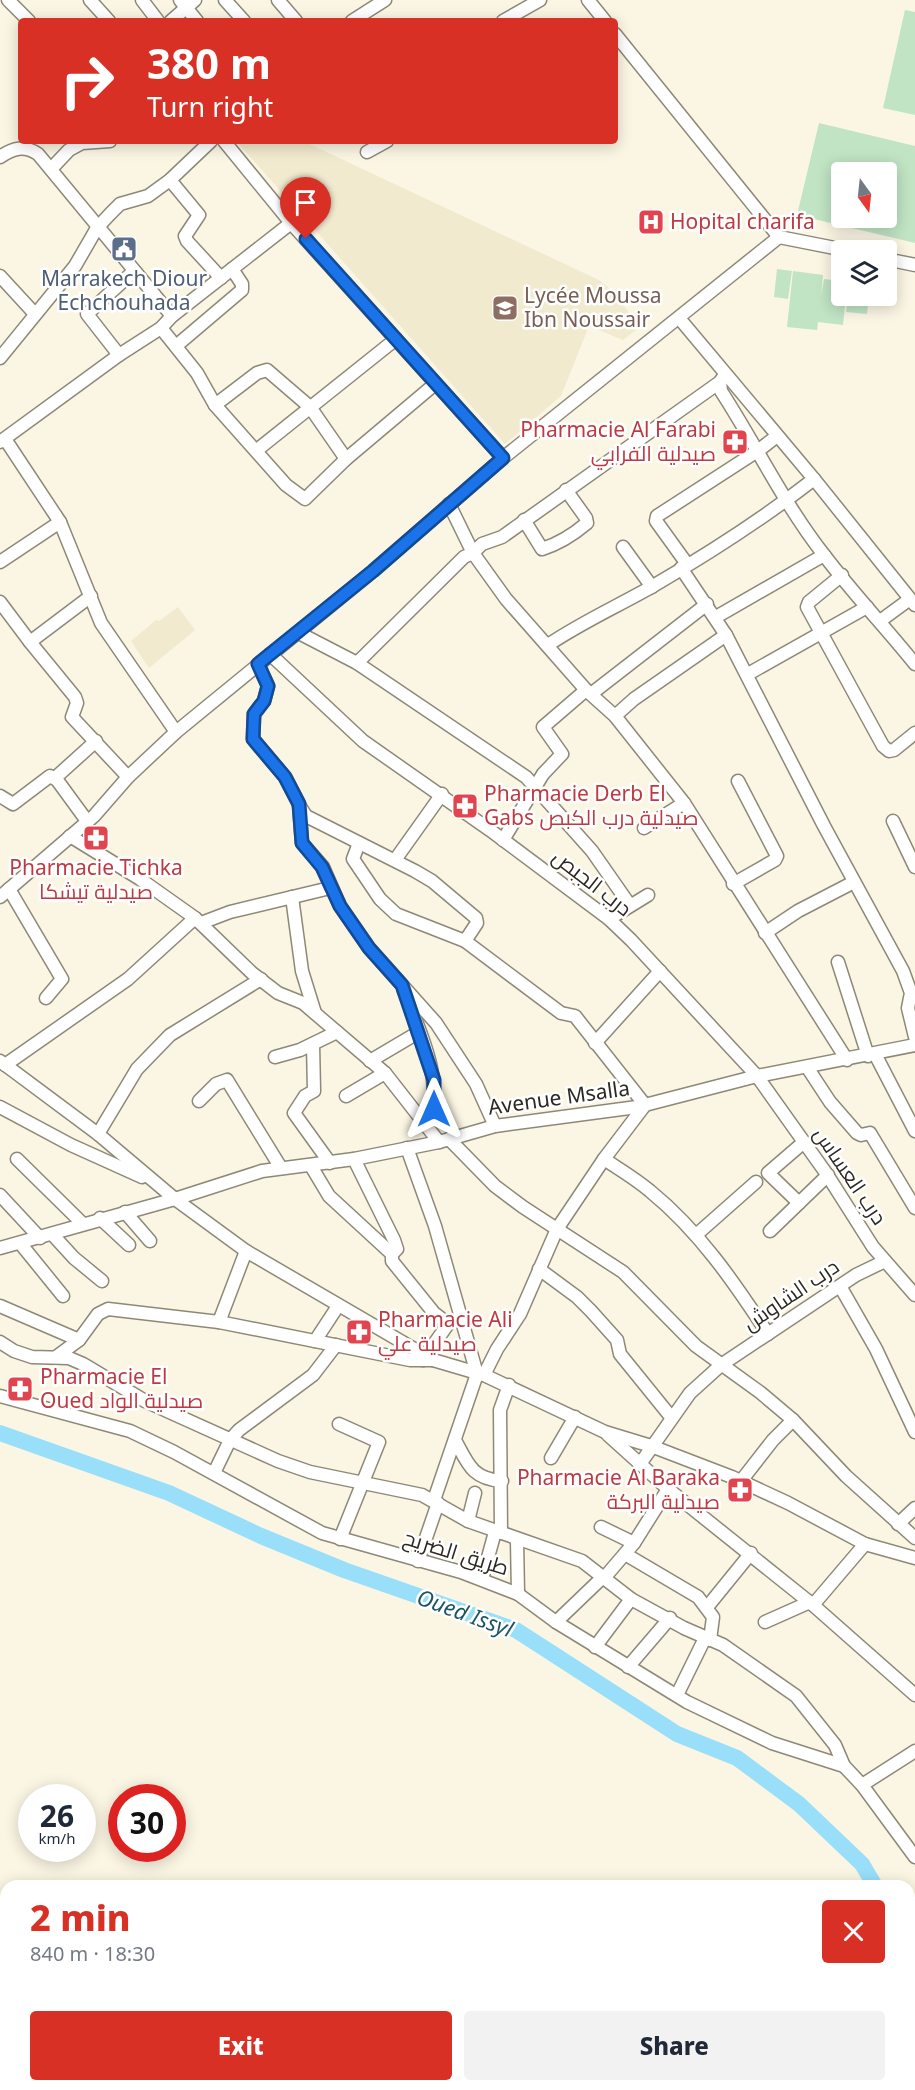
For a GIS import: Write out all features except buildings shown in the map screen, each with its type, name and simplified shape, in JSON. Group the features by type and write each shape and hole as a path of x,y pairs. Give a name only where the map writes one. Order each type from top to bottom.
{"street":[{"path":"8,0 26,18"},
{"path":"90,0 106,18"},
{"path":"142,0 156,18"},
{"path":"225,0 241,18"},
{"path":"278,0 293,18"},
{"path":"357,18 386,0"},
{"path":"508,18 540,0"},
{"path":"588,0 602,18"},
{"path":"174,18 187,3 195,18"},
{"path":"618,38 779,237 831,247"},
{"path":"51,169 80,144"},
{"path":"0,358 75,266 97,228 120,204 148,196 170,180 208,144"},
{"path":"226,144 291,223 503,458"},
{"path":"367,152 382,144"},
{"path":"0,157 25,148 38,154 172,316"},
{"path":"170,180 199,215 185,236 187,241 221,278"},
{"path":"176,732 101,623 60,522 2,441 119,355 161,328 172,316 291,223"},
{"path":"46,999 62,979 5,893 87,821 128,777 176,732 270,654 299,633 503,458 779,237"},
{"path":"897,261 915,265"},
{"path":"176,346 242,290 242,284 232,269"},
{"path":"119,355 87,314 134,271"},
{"path":"0,276 35,314"},
{"path":"679,318 724,378 814,478 912,602 880,621"},
{"path":"161,328 197,373 215,405 286,485 304,499 346,459 435,384"},
{"path":"256,450 396,339"},
{"path":"215,405 257,373 267,370 310,407 346,459"},
{"path":"724,378 721,391 759,450 786,500 824,555 915,664"},
{"path":"357,663 464,557 473,554 482,544 502,537 724,378"},
{"path":"777,436 656,519 748,674 854,882 907,980 911,993 908,1008 915,1037"},
{"path":"548,645 574,627 651,587 786,500 814,478"},
{"path":"524,520 542,549 584,526 587,523 586,518 566,490"},
{"path":"448,504 473,554 506,599 588,692 615,716 684,803 733,884 847,1060"},
{"path":"0,562 60,522"},
{"path":"623,547 651,587"},
{"path":"716,617 824,555"},
{"path":"842,575 807,604 883,746 889,751 894,750 915,733"},
{"path":"30,642 91,596"},
{"path":"0,602 75,697 77,703 72,717 128,777"},
{"path":"503,840 543,774 562,754 543,727 707,604"},
{"path":"748,674 867,607"},
{"path":"299,633 357,663 537,787 592,850 629,904"},
{"path":"615,716 634,699 726,634"},
{"name":"درب الجبص","path":"270,654 363,741 442,794 609,920 660,971 757,1076"},
{"path":"258,664 268,686 264,701 254,714 253,739 285,777 306,816 432,881 476,918 477,923 465,940"},
{"path":"55,778 96,741"},
{"path":"0,796 13,804 46,777 55,778 87,821"},
{"path":"733,884 775,860 777,856 738,781"},
{"path":"394,860 442,794"},
{"path":"644,828 684,803"},
{"path":"299,804 302,843 322,867 330,888 369,948 436,1023 465,1065 495,1126"},
{"path":"893,821 912,853 915,867"},
{"path":"70,836 140,879 198,921 278,993 303,1003 385,1073 426,1124 495,1186 616,1266 696,1346 761,1393 793,1420 846,1476 915,1538"},
{"path":"360,843 353,859 389,909 407,919 465,940 561,1013 575,1016 645,1106 604,1159 557,1229 520,1314 480,1374 454,1440 418,1561"},
{"path":"765,933 798,911 854,882"},
{"path":"330,888 198,921 128,979 3,1063 98,1134 175,1199 246,1251 427,1359"},
{"path":"609,920 629,904 648,895"},
{"path":"292,897 302,971 315,1014"},
{"path":"838,962 871,1055 915,1131"},
{"path":"595,1043 660,971"},
{"path":"98,1134 137,1069 163,1041 261,979"},
{"path":"402,985 434,1080 434,1109 426,1124"},
{"path":"275,1058 337,1032"},
{"path":"370,1061 419,1032"},
{"path":"313,1044 314,1091 305,1096 294,1113 330,1163"},
{"name":"Avenue Msalla","path":"0,1248 100,1218 175,1199 238,1178 281,1168 354,1159 444,1140 495,1126 645,1106 757,1076 915,1045"},
{"path":"807,1067 830,1102 857,1133 861,1135 870,1133 915,1208"},
{"path":"346,1095 385,1073"},
{"name":"درب العساس","path":"757,1076 828,1175 885,1261 915,1295"},
{"path":"199,1101 216,1084 227,1080 281,1168"},
{"path":"0,1107 71,1145 152,1180"},
{"path":"799,1203 768,1173 804,1142"},
{"path":"407,1148 447,1265 454,1321 480,1374"},
{"path":"17,1159 83,1224"},
{"path":"354,1159 394,1240 397,1249 391,1259 435,1313 454,1321"},
{"path":"604,1159 650,1190 696,1235 730,1276 768,1334"},
{"path":"311,1166 329,1196 392,1254"},
{"path":"770,1231 828,1175"},
{"path":"696,1235 756,1182"},
{"path":"0,1195 102,1281"},
{"path":"125,1212 150,1241"},
{"path":"100,1218 129,1245"},
{"path":"20,1243 63,1296"},
{"path":"219,1322 246,1251"},
{"name":"درب الشاوش","path":"640,1464 690,1393 722,1365 840,1287 885,1261"},
{"path":"539,1269 577,1296 617,1340 620,1354 671,1417"},
{"path":"840,1287 880,1357 915,1432"},
{"path":"0,1306 79,1340"},
{"path":"315,1341 338,1306"},
{"path":"56,1358 79,1340 99,1314 108,1309 219,1322 336,1345 427,1359 509,1385 605,1432 651,1446 741,1481 865,1544 915,1558"},
{"path":"427,1359 454,1321"},
{"path":"0,1342 14,1351 32,1357 69,1358 145,1401 230,1440 310,1472 362,1482 436,1502 468,1521 518,1540 567,1554 604,1576 631,1599 723,1645 796,1696 835,1745 844,1766"},
{"path":"214,1473 230,1440 239,1430 313,1375 336,1345"},
{"path":"482,1579 498,1532 502,1481 501,1410 509,1385"},
{"name":"طريق الضريح","path":"0,1396 130,1431 214,1473 322,1533 482,1579 518,1594 595,1647 677,1695 772,1743 844,1766 862,1785 915,1857"},
{"path":"551,1458 575,1417"},
{"path":"741,1481 772,1440 793,1420"},
{"path":"339,1424 379,1442 340,1539"},
{"path":"605,1432 668,1489 812,1604 915,1695"},
{"path":"454,1440 476,1475 490,1481 502,1481"},
{"path":"556,1622 634,1544 668,1489"},
{"path":"468,1521 475,1494"},
{"path":"898,1524 915,1508"},
{"path":"601,1527 634,1544"},
{"path":"518,1540 518,1594"},
{"path":"765,1622 812,1604 865,1544"},
{"path":"708,1606 751,1553"},
{"path":"625,1554 685,1588 708,1606 713,1617 708,1639 677,1695"},
{"path":"595,1647 631,1599"},
{"path":"628,1667 670,1618"},
{"path":"862,1785 915,1751"}],"shaded area":[{"name":"Lycée Moussa Ibn Noussair","path":"239,144 309,144 599,280 612,290 640,327 623,340 589,326 561,396 505,444"},
{"path":"178,607 195,630 149,668 131,641 156,620 159,621"}],"green space":[{"path":"905,10 915,12 915,115 883,108"},
{"path":"819,123 915,146 915,243 852,228 897,228 897,162 831,162 831,223 797,215"},
{"path":"777,269 792,271 788,299 774,297"},
{"path":"793,271 823,275 821,295 824,279 831,280 831,306 845,306 843,325 818,322 817,330 787,327"},
{"path":"847,306 868,306 867,314 846,312"}],"waterway":[{"name":"Oued Issyl","path":"0,1433 169,1493 261,1536 344,1570 516,1630 677,1734 737,1758 799,1804 862,1864 871,1880"}],"place":[{"name":"Hopital charifa","path":"651,222"},
{"name":"Marrakech Diour Echchouhada","path":"124,249"},
{"name":"Lycée Moussa Ibn Noussair","path":"505,308"},
{"name":"Pharmacie Al Farabi صيدلية الفرابي","path":"735,442"},
{"name":"Pharmacie Derb El Gabs صيدلية درب الكبص","path":"465,806"},
{"name":"Pharmacie Tichka صيدلية تيشكا","path":"96,838"},
{"name":"Pharmacie Ali صيدلية علي","path":"359,1332"},
{"name":"Pharmacie El Oued صيدلية الواد","path":"20,1389"},
{"name":"Pharmacie Al Baraka صيدلية البركة","path":"740,1490"}],"route":[{"path":"306,239 503,458 373,571 258,664 268,686 267,695 252,719 253,739 285,777 299,804 302,843 322,867 340,906 350,916 369,948 402,985 434,1080 434,1109"}]}
